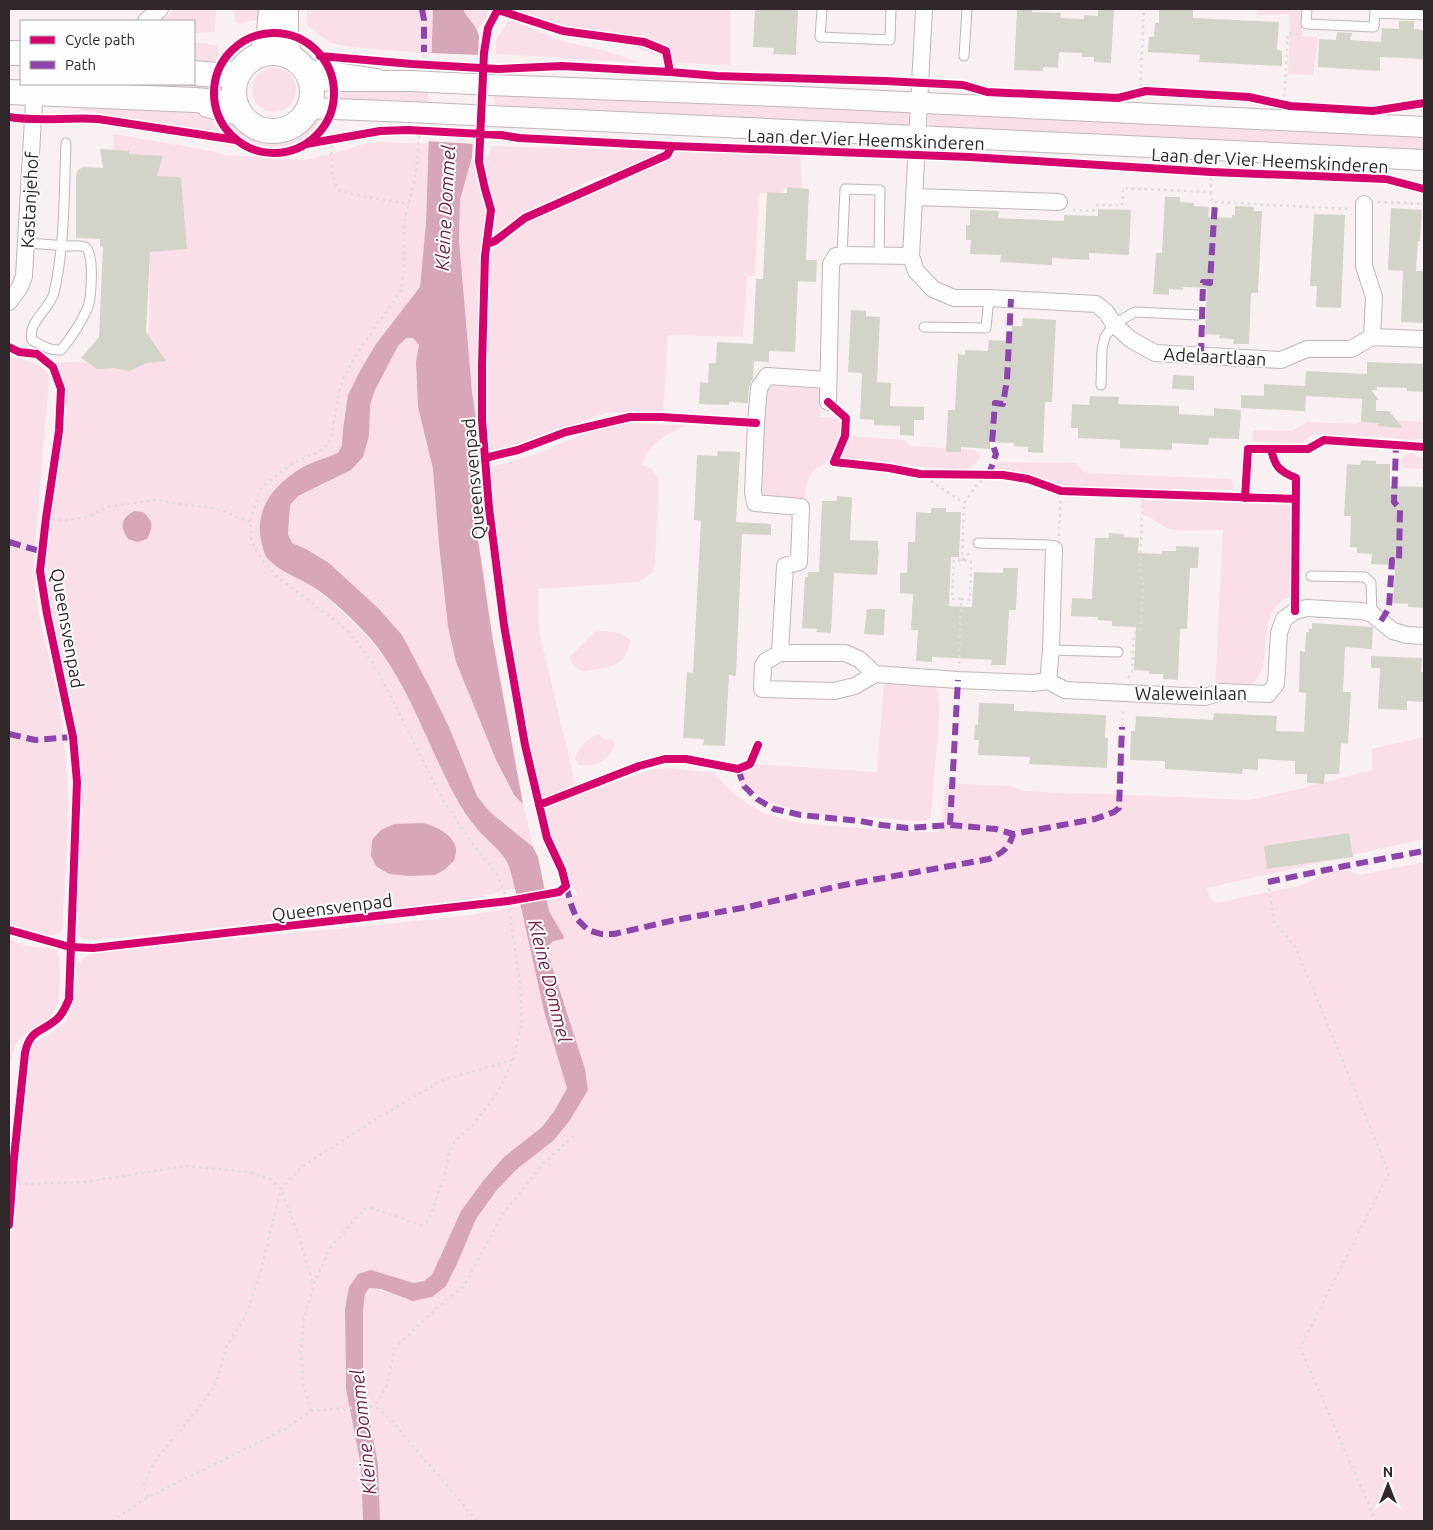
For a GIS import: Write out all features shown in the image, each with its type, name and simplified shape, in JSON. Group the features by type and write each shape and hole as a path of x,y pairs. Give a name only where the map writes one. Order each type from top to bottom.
{"main road":[{"path":"261,55 269,33 271,9"},
{"path":"9,92 35,88 196,100 242,114 258,129 269,132 284,130 300,122 310,108 313,92 286,34 286,9"},
{"path":"242,114 234,89 239,73 247,63 261,55 276,53 300,66"},
{"path":"195,73 217,75 239,73"}],"street":[{"path":"147,20 160,9"},
{"name":"Adelaartlaan","path":"924,9 912,256 916,272 934,289 954,298 1096,304 1106,312 1114,324 1130,339 1155,353 1281,360 1307,350 1351,349 1372,337"},
{"name":"Laan der Vier Heemskinderen","path":"300,66 332,81 411,72 492,85 1424,127"},
{"name":"Kastanjehof","path":"9,302 20,287 24,276 35,88"},
{"name":"Laan der Vier Heemskinderen","path":"310,108 409,121 490,116 1424,160"},
{"path":"915,197 1059,202"},
{"path":"1364,207 1364,266 1374,297 1372,337 1424,339"},
{"path":"828,402 831,264 836,256 842,255 912,256"},
{"path":"780,653 785,566 800,562 801,507 755,503 753,492 759,388 767,376 828,380"},
{"path":"1048,681 1051,650 1054,549"},
{"name":"Waleweinlaan","path":"875,674 958,680 1033,683 1048,681 1065,690 1205,697 1221,692 1268,694 1276,684 1279,633 1284,619 1295,611 1307,608 1362,611 1372,614"},
{"path":"1372,614 1393,631 1407,636 1424,636"},
{"path":"780,653 845,653 859,659 875,674 855,686 834,691 762,689 763,666 766,661 780,653"}],"lane":[{"path":"822,9 820,36 890,40 891,9"},
{"path":"964,56 967,9"},
{"path":"1307,9 1306,24 1374,27 1375,11 1424,15"},
{"path":"27,243 61,246 84,247 90,255 92,268 88,305 74,334 61,350 51,350 32,340 31,335 32,328 53,296 59,271 61,246 66,143"},
{"path":"842,255 845,189 880,190 879,256"},
{"path":"924,327 986,328 989,298"},
{"path":"1102,385 1102,349 1105,337 1114,324 1135,312 1198,316"},
{"path":"978,543 1049,545 1054,549"},
{"path":"1311,576 1365,577 1371,583 1372,614"},
{"path":"1051,650 1118,652"}],"path":[{"path":"1140,93 1144,9"},
{"path":"1275,103 1287,106 1288,33 1306,34 1306,24"},
{"path":"411,72 430,65"},
{"path":"409,121 426,131"},
{"path":"323,141 341,138"},
{"path":"331,139 333,179 340,191 409,204"},
{"path":"311,1411 303,1383 301,1352 304,1318 314,1284 330,1248 364,1209 372,1208 420,1225 429,1220 446,1170 449,1152 455,1141 472,1126 498,1092 513,1060 522,1022 520,985 510,901 497,874 471,842 442,797 371,660 346,629 275,575 256,550 252,539 250,522 262,486 290,465 318,452 331,439 339,392 344,376 364,343 401,291 404,276 404,222 415,180 419,141"},
{"path":"1211,172 1212,202 1364,207 1380,202 1424,204"},
{"path":"1059,202 1069,210 1093,211 1097,205 1122,205 1123,188 1211,192"},
{"path":"916,473 939,475"},
{"path":"916,473 964,503"},
{"path":"978,475 991,475"},
{"path":"962,561 964,503 976,486 991,475"},
{"path":"1053,488 1061,491 1070,491"},
{"path":"1054,549 1059,537 1061,491"},
{"path":"1134,494 1152,495"},
{"path":"48,509 46,523 89,516 107,507 154,500 218,509 250,522"},
{"path":"954,560 962,561 971,561 970,600 952,599 954,560"},
{"path":"958,680 961,599"},
{"path":"1268,882 1274,922 1295,946 1390,1173 1300,1348 1376,1521"},
{"path":"498,902 510,901"},
{"path":"148,1497 143,1486 155,1460 215,1386 227,1345 246,1317 260,1277 281,1189 303,1166 381,1116 443,1080 513,1060"},
{"path":"375,1406 386,1388 395,1348 430,1314 464,1286 502,1215 544,1163 577,1133"},
{"path":"12,1176 11,1188 85,1182 186,1166 249,1172 270,1179 281,1189 314,1284"},
{"path":"112,1521 148,1497 282,1431 311,1411 375,1406 392,1421 477,1521"}],"shaded area":[{"path":"175,9 216,9 215,32 195,33 195,20 162,20"},
{"path":"234,9 269,9 269,17 237,24"},
{"path":"307,9 433,9 432,54 352,47 330,43 308,26"},
{"path":"463,9 489,9 486,18 478,29"},
{"path":"509,9 730,9 730,65 678,63 630,45"},
{"path":"1257,9 1303,9 1302,36 1318,37 1313,75 1288,74 1290,14 1257,15"},
{"path":"508,21 514,21 561,41 603,50 642,63 496,54 496,41"},
{"path":"195,43 217,46 219,55 210,69 195,68"},
{"path":"274,68 286,72 292,78 296,90 292,102 286,108 274,112 262,108 256,102 252,90 256,78 262,72"},
{"path":"209,78 208,96 58,85 195,85"},
{"path":"430,89 475,111 339,103 340,90"},
{"path":"495,92 905,110 910,114 910,128 494,113"},
{"path":"72,108 178,110 211,117 220,132 186,130"},
{"path":"936,110 1424,136 1424,154 931,128 928,121 930,114"},
{"path":"326,112 307,136 283,146 261,145 250,142 233,130 227,121 264,135 280,136 299,131"},
{"path":"113,134 212,151 224,155 306,160 363,144 378,142 428,144 426,223 420,287 376,344 348,395 342,445 338,453 281,483 282,570 315,588 338,608 370,639 395,673 461,808 478,830 497,848 508,864 514,888 472,899 385,910 116,938 86,940 77,935 81,785 73,706 52,610 47,568 60,392 60,377 55,362 138,363 149,330 150,214 114,164","holes":["436,826 452,839 454,861 444,870 434,875"]},
{"path":"493,146 659,151 644,162 588,181 523,216 495,236 496,210 485,160"},
{"path":"680,152 800,154 802,188 784,188 783,194 759,193 755,276 747,276 743,337 668,335 663,414 605,413 532,441 492,450 487,449 485,420 490,256 495,247 526,222 598,188 667,162"},
{"path":"472,157 487,211 480,253 476,419 459,240 460,200"},
{"path":"406,338 413,338 419,345 416,362 418,407 433,469 448,627 456,662 496,760 513,795 523,804 533,847 490,812 477,796 449,727 402,635 378,608 329,563 292,543 288,534 290,505 298,496 327,483 369,436 369,412 372,396 390,359"},
{"path":"9,356 41,367 48,374 49,379 34,556 34,577 38,611 60,709 68,802 63,929 52,935 37,934 9,925"},
{"path":"769,386 821,388 820,417 843,418 841,435 834,453 810,475 807,482 805,500 764,498 761,496 764,390"},
{"path":"1367,419 1424,422 1424,439 1410,440 1372,436 1313,434 1301,444 1252,441 1253,431 1255,430 1292,431 1307,422 1356,424"},
{"path":"615,423 686,425 655,444 642,465 651,468 659,479 655,565 653,572 639,582 539,589 540,635 575,783 561,792 545,798 540,796 512,651 494,518 491,467 534,455 603,426"},
{"path":"852,436 904,440 911,446 974,450 979,453 980,457 967,470 845,461 841,456 842,450 845,442"},
{"path":"1412,453 1424,457 1424,469 1404,468 1402,465 1403,458"},
{"path":"995,462 1076,463 1083,471 1088,473 1231,479 1233,490 1045,486 1027,476 991,471 991,466"},
{"path":"1140,500 1291,505 1290,598 1283,601 1275,609 1268,621 1263,665 1254,683 1243,686 1215,687 1223,530 1167,528 1150,517 1143,515"},
{"path":"594,632 620,633 630,640 625,656 620,662 606,668 581,671 571,663 570,657"},
{"path":"884,682 937,684 940,709 931,816 928,820 911,821 833,816 800,811 769,801 741,784 737,775 753,764 877,772"},
{"path":"599,734 605,739 615,742 610,754 597,764 579,765 575,759 581,747 590,738"},
{"path":"1424,737 1424,839 1207,888 1209,897 1216,903 1302,885 1339,867 1360,875 1424,862 1424,1521 380,1521 378,1464 363,1388 363,1310 365,1294 369,1288 394,1293 446,1286 476,1219 496,1191 516,1170 554,1140 570,1120 588,1090 585,1069 547,951 547,947 553,941 563,939 564,937 551,916 546,900 578,895 556,853 548,829 549,807 555,801 654,769 670,768 714,773 732,792 748,804 766,814 795,822 910,832 938,832 942,827 945,783 1009,786 1026,791 1060,793 1249,800 1372,770 1372,749"},
{"path":"521,906 545,1015 567,1088 555,1110 542,1127 504,1157 461,1211 432,1275 424,1281 414,1283 385,1274 349,1287 345,1309 346,1389 361,1466 363,1521 9,1521 9,1249 26,1064 31,1045 49,1035 67,1020 72,1005 73,980 77,964 91,953 118,949 378,925 471,915"},
{"path":"9,939 26,946 55,949 59,954 60,975 57,1005 54,1011 46,1020 17,1041 11,1061 9,1090"}],"water":[{"name":"Kleine Dommel","path":"433,9 463,9 479,36 472,157 460,200 459,240 476,419 477,533 493,641 523,804 514,795 496,760 456,662 448,627 433,469 418,407 416,362 419,345 413,338 406,338 398,346 375,390 370,405 369,436 363,457 351,470 298,496 290,505 288,534 292,543 329,563 378,608 402,635 449,727 477,796 490,812 533,847 538,857 549,911 564,937 563,939 553,941 547,947 547,951 585,1069 588,1090 570,1120 554,1140 516,1170 496,1191 476,1219 446,1286 432,1297 413,1301 381,1289 369,1288 365,1294 363,1310 363,1388 378,1464 380,1521 363,1521 361,1466 346,1389 345,1309 349,1287 358,1274 371,1270 414,1283 424,1281 432,1275 461,1211 504,1157 542,1127 555,1110 567,1088 545,1015 520,903 508,864 498,850 468,818 460,805 407,695 371,639 322,593 272,563 266,556 261,540 260,528 264,508 268,498 282,482 300,469 338,453 342,445 348,395 376,344 420,287 426,223"},
{"path":"134,511 143,512 151,522 147,539 138,542 128,539 123,527 126,517"},
{"path":"423,823 433,826 452,839 456,849 454,861 435,875 410,876 389,874 376,866 371,856 372,840 381,830 394,824"}],"pier":[{"path":"430,53 480,55 475,144 426,141"}],"building":[{"path":"755,9 798,9 796,55 773,54 774,48 753,47"},
{"path":"1017,9 1032,9 1032,12 1061,13 1060,18 1084,19 1084,15 1098,16 1098,9 1114,9 1111,63 1094,62 1094,57 1082,57 1082,53 1059,52 1058,68 1043,67 1043,71 1014,70"},
{"path":"1159,9 1193,10 1193,18 1279,22 1277,50 1282,51 1282,66 1199,62 1200,55 1148,52 1149,37 1154,37 1155,23 1159,23"},
{"path":"1399,21 1414,21 1414,29 1424,30 1424,59 1380,57 1380,71 1318,67 1319,39 1336,40 1337,32 1352,33 1350,40 1381,42 1382,28 1399,29"},
{"path":"100,149 129,151 129,154 163,156 157,176 181,177 187,249 150,252 146,332 166,361 147,363 129,371 114,368 97,369 81,358 99,337 103,246 100,246 100,239 76,238 76,176 78,170 83,167 103,168"},
{"path":"787,187 809,189 806,260 817,260 816,282 798,281 795,352 769,351 769,362 754,361 748,403 729,402 729,405 699,404 700,382 708,383 709,363 716,363 717,342 753,344 756,279 763,279 767,192 787,193"},
{"path":"1165,197 1180,197 1180,202 1194,203 1194,206 1209,207 1208,217 1232,218 1232,215 1235,215 1235,206 1254,207 1254,211 1262,211 1258,293 1251,293 1249,344 1233,344 1234,339 1219,338 1220,335 1205,334 1207,288 1183,287 1183,290 1169,289 1169,295 1153,294 1156,253 1162,253"},
{"path":"1391,208 1422,210 1416,271 1424,271 1424,323 1401,322 1403,271 1388,270"},
{"path":"1098,209 1131,210 1129,255 1089,253 1089,260 1052,258 1052,265 1000,262 1001,255 970,254 971,240 966,240 966,225 970,225 970,210 999,211 998,218 1064,221 1064,215 1098,216"},
{"path":"1314,214 1345,215 1341,308 1316,307 1317,286 1310,286"},
{"path":"851,310 866,311 866,316 880,317 877,382 891,383 890,406 924,407 924,420 914,420 914,436 900,435 900,426 874,425 874,420 860,419 862,373 848,372"},
{"path":"1023,318 1056,320 1052,402 1045,402 1043,453 1028,452 1028,447 1014,446 1014,443 990,442 990,449 961,447 961,452 946,452 948,410 955,410 958,354 965,355 965,350 988,351 989,340 1011,341 1012,326 1022,326"},
{"path":"1367,362 1424,364 1424,392 1407,391 1407,388 1377,387 1377,390 1371,390 1379,400 1376,400 1376,411 1389,411 1403,428 1378,426 1378,423 1361,422 1362,399 1306,396 1305,411 1241,408 1241,395 1264,396 1264,384 1305,386 1306,371 1367,374"},
{"path":"1173,375 1194,376 1194,390 1172,389"},
{"path":"1090,396 1119,397 1118,404 1179,406 1179,414 1214,416 1214,408 1241,410 1239,439 1209,438 1208,445 1172,443 1172,450 1120,448 1120,440 1078,438 1078,428 1071,428 1072,404 1089,405"},
{"path":"718,451 740,452 736,522 771,524 771,535 742,534 736,676 729,675 725,746 703,745 704,739 683,738 687,672 693,673 701,521 694,520 697,455 717,456"},
{"path":"1361,460 1376,461 1376,464 1390,464 1390,486 1424,487 1424,608 1408,607 1408,604 1393,603 1395,565 1371,564 1372,554 1357,553 1357,547 1350,547 1351,516 1344,516 1347,464 1360,465"},
{"path":"837,496 852,497 850,540 878,541 877,575 834,573 831,633 816,632 817,629 802,628 805,577 808,577 808,572 819,572 822,501 837,501"},
{"path":"931,508 946,508 946,512 961,512 959,557 951,557 949,606 972,607 974,572 1003,573 1003,568 1018,568 1016,610 1009,610 1006,665 991,665 992,660 978,659 932,657 932,662 916,661 918,630 911,630 913,594 900,593 900,573 907,573 908,542 915,542 916,512 931,513"},
{"path":"1109,533 1139,538 1138,553 1162,554 1162,551 1176,551 1176,546 1199,547 1198,568 1190,568 1187,629 1180,629 1178,680 1163,679 1163,674 1149,674 1149,671 1134,670 1136,627 1112,626 1112,621 1098,620 1098,617 1071,616 1072,598 1092,599 1095,538 1109,538"},
{"path":"867,609 885,609 884,635 864,634"},
{"path":"1312,623 1373,627 1372,649 1345,647 1343,692 1351,692 1348,744 1341,743 1339,774 1325,774 1324,784 1307,783 1307,774 1295,774 1295,761 1258,759 1258,770 1243,769 1242,774 1165,769 1165,761 1130,760 1131,731 1135,731 1136,716 1213,720 1214,713 1277,716 1276,731 1304,732 1306,693 1299,692 1300,651 1305,652 1306,632 1309,632 1309,628 1312,629"},
{"path":"1371,656 1422,658 1421,672 1424,672 1424,702 1407,701 1407,710 1378,709 1380,668 1371,668"},
{"path":"979,703 1014,704 1014,711 1106,715 1105,738 1108,738 1107,768 1029,764 1030,757 978,755 979,740 974,740 975,725 978,725"},
{"path":"1349,833 1353,857 1267,869 1264,846"}],"marked path":[{"path":"422,9 424,52"},
{"path":"1201,355 1203,282 1210,283 1215,202"},
{"path":"987,475 996,454 992,443 995,403 1003,404 1007,380 1011,299"},
{"path":"1381,621 1389,608 1392,560 1399,560 1400,509 1394,502 1396,446"},
{"path":"9,542 43,552"},
{"path":"950,825 958,680"},
{"path":"738,769 744,786 757,799 774,809 801,815 907,828 950,825 996,829 1013,834 1095,819 1114,812 1119,808 1122,727"},
{"path":"9,734 35,740 73,737"},
{"path":"566,886 577,919 588,930 601,934 614,934 675,920 748,907 839,886 989,859 1004,850 1013,834"},
{"path":"1268,882 1424,851"}],"cycle path":[{"name":"Queensvenpad","path":"9,930 70,947 93,948 508,901 559,892 566,886 562,870 547,838 525,745 504,625 489,508 482,420 485,256 491,210 479,162 484,53 488,28 498,9"},
{"path":"498,10 563,31 644,42 666,51 670,72"},
{"path":"274,33 286,34 297,38 307,43 316,51 324,60 329,70 333,81 334,93 333,105 329,116 324,126 316,135 307,143 297,148 286,152 274,153 262,152 251,148 241,143 232,135 224,126 219,116 215,105 214,93 215,81 219,70 224,60 232,51 241,43 251,38 262,34 274,33"},
{"path":"320,56 498,69 562,66 717,76 963,85 987,92 1118,98 1146,91 1249,97 1290,106 1373,111 1424,103"},
{"path":"9,117 31,119 98,119 236,140"},
{"path":"306,144 380,131 408,130 672,146 970,157 1211,172 1386,179 1424,189"},
{"path":"487,244 495,241 525,218 667,155 672,146"},
{"name":"Queensvenpad","path":"9,347 19,352 37,354 53,367 61,389 59,431 40,571 47,614 73,737 77,782 69,999 59,1017 33,1035 27,1045 14,1158 9,1225"},
{"path":"828,402 846,418 845,436 834,462 889,468 920,474 1003,475 1028,479 1061,491 1296,499"},
{"name":"Queensvenpad","path":"485,458 518,450 566,432 630,417 756,423"},
{"path":"1245,498 1248,449 1308,449 1324,440 1424,447"},
{"path":"1271,449 1274,460 1279,468 1296,478 1295,611"},
{"path":"539,805 639,766 665,759 686,759 738,769 750,764 758,745"}]}
